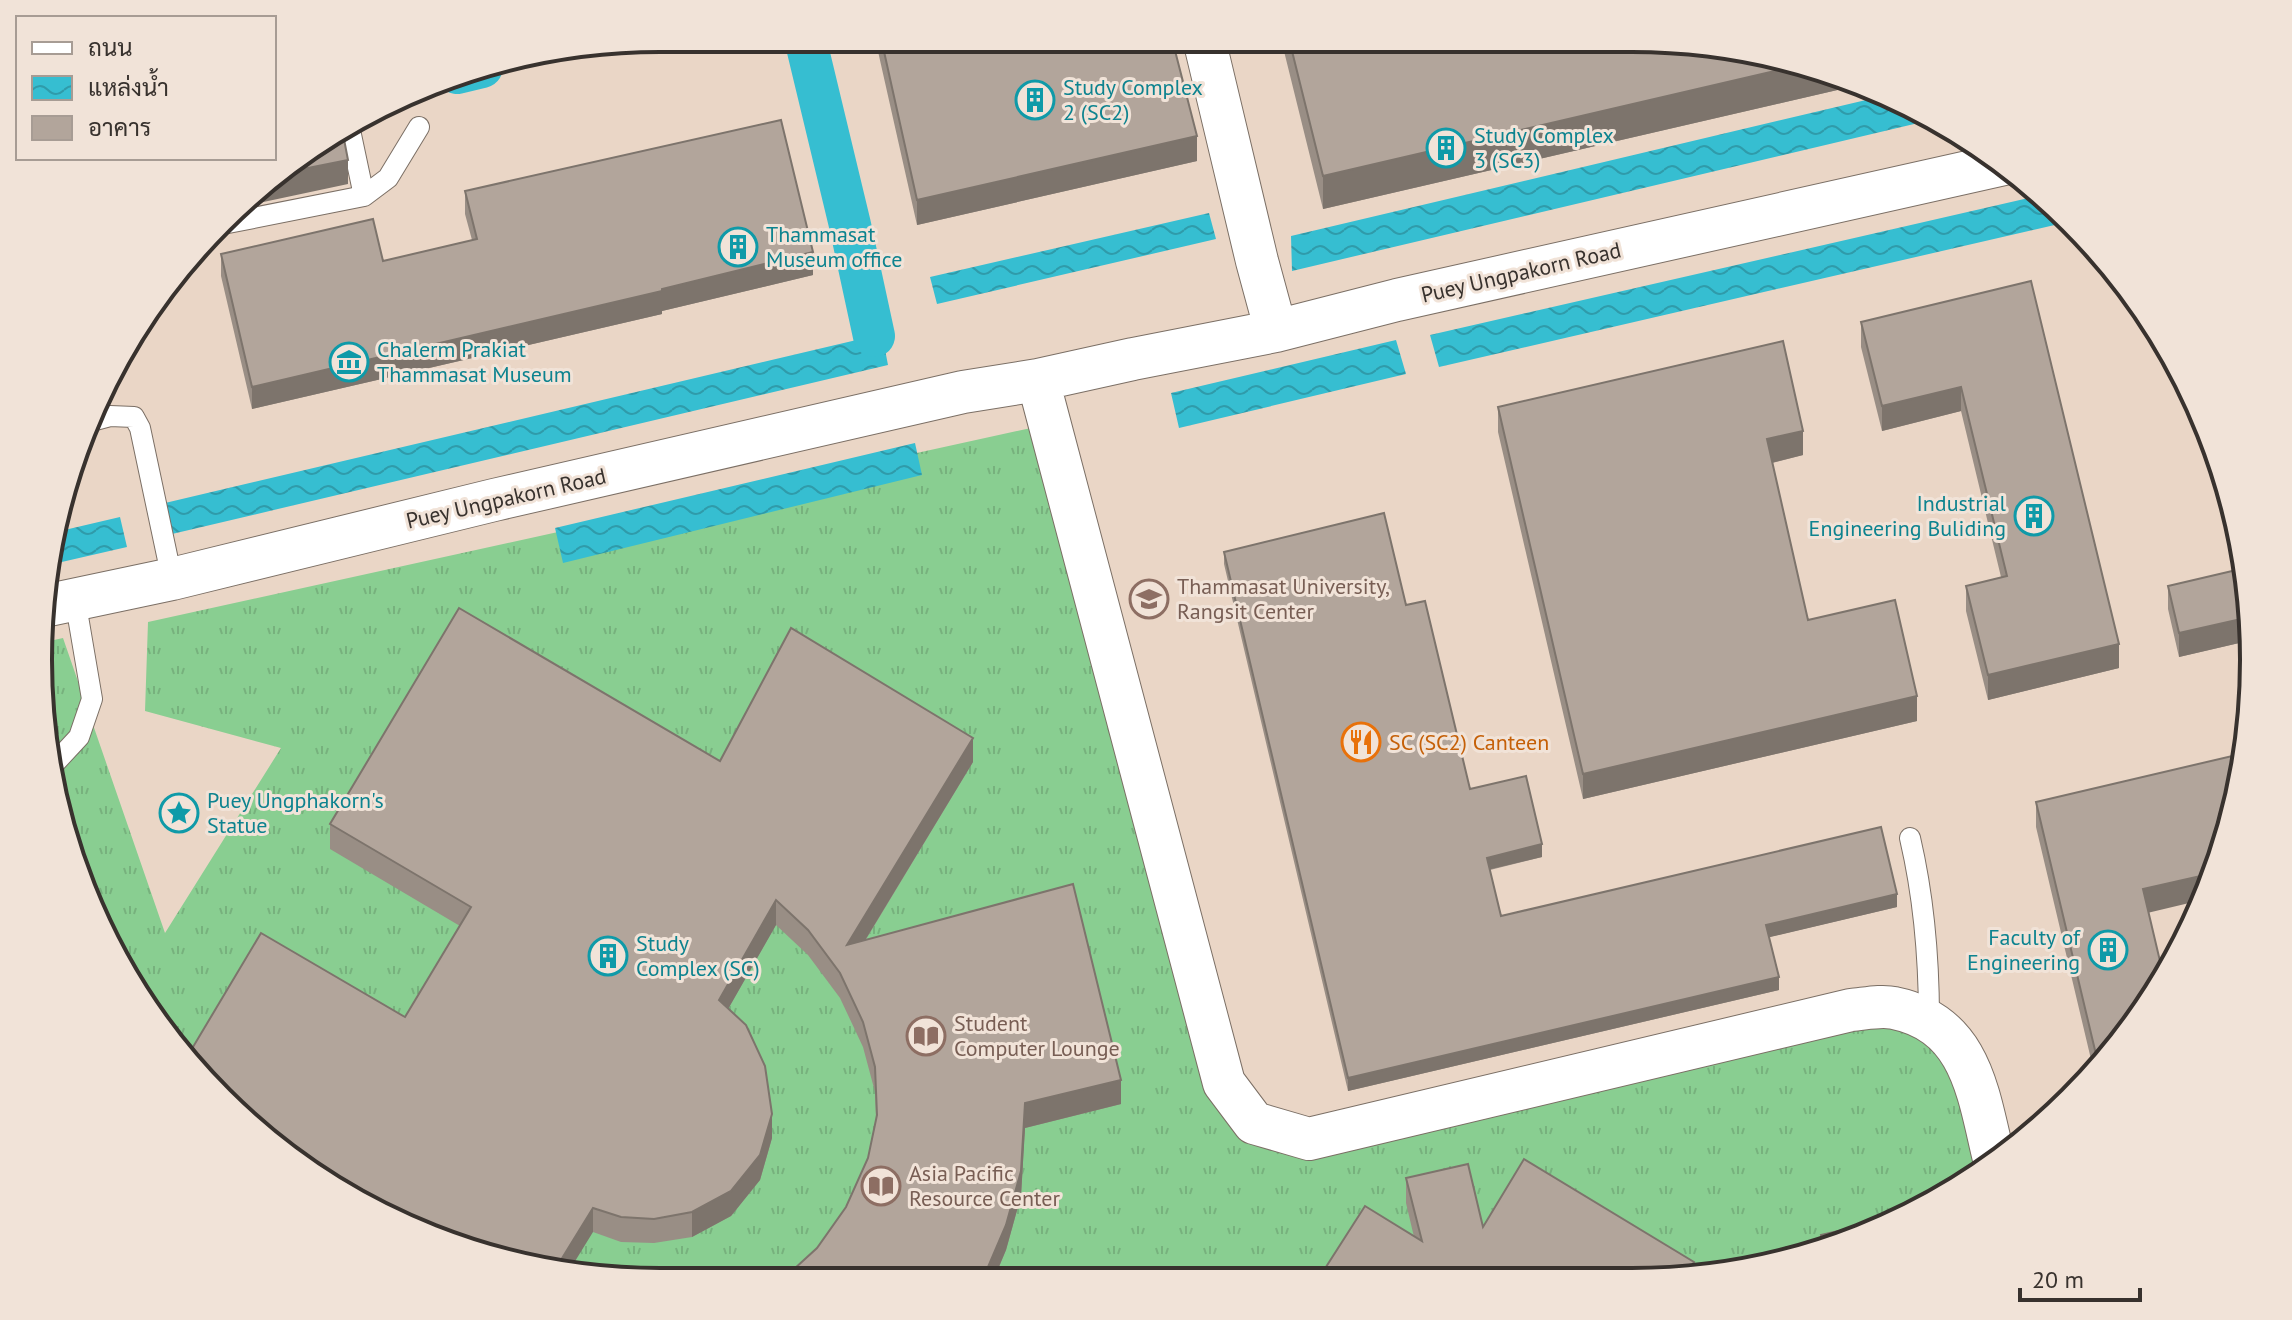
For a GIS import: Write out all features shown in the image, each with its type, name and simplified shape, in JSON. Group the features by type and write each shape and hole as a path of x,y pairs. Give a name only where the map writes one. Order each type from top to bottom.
{"street":[{"path":"1207,52 1276,331"},
{"name":"Puey Ungpakorn Road","path":"62,602 172,579 494,500 963,392 1038,380 1276,331 1397,300 1988,168"},
{"path":"1038,380 1224,1083 1254,1123 1309,1139 1851,1010 1892,1007 1929,1019 1956,1045 1974,1075 1992,1150"}],"lane":[{"path":"240,221 364,196 388,178 419,127"},
{"path":"351,136 364,196"},
{"path":"102,418 134,417 140,428 172,579"},
{"path":"60,757 79,737 92,699 62,602"},
{"path":"1910,838 1920,878 1928,949 1929,1019"}],"shaded area":[{"name":"Thammasat University, Rangsit Center","path":"1632,52 1711,57 1789,73 1865,98 1936,133 1970,154 2062,230 2114,290 2159,356 2194,427 2208,465 2235,581 2239,620 2239,700 2235,739 2219,817 2194,893 2177,929 2138,998 2114,1030 2062,1090 2033,1117 1970,1166 1936,1187 1865,1222 1827,1236 1751,1256 1672,1267 660,1268 586,1264 199,1056 154,998 115,929 84,855 64,779 53,700 53,620 64,541 84,465 98,427 133,356 154,322 203,259 259,203 322,154 356,133 427,98 465,84 541,64 620,53"}],"green space":[{"path":"1031,428 1224,1082 1309,1139 1851,1010 1929,1019 1990,1151 1936,1187 1865,1222 1827,1236 1751,1256 1672,1267 660,1268 581,1263 503,1247 427,1222 391,1205 322,1166 290,1142 230,1090 203,1061 154,998 133,964 98,893 73,817 57,739 52,640 63,638 165,933 281,748 145,711 148,622"}],"water":[{"path":"1868,100 1917,123 1292,271 1291,236"},
{"path":"2027,198 2056,225 1439,367 1430,335"},
{"path":"1209,213 1216,239 937,304 930,277"},
{"path":"882,334 888,365 172,534 165,503"},
{"path":"1396,340 1406,374 1179,428 1171,393"},
{"path":"915,443 922,475 563,563 555,528"},
{"path":"120,517 127,547 60,562 67,529"}],"building":[{"name":"Study Complex 2 (SC2)","path":"884,52 1175,52 1197,136 917,200"},
{"path":"1292,52 1672,53 1778,70 1323,176"},
{"path":"781,120 813,252 662,291 252,387 221,254 373,219 383,261 477,239 465,191"},
{"path":"344,140 348,160 302,169"},
{"name":"Industrial Engineering Buliding","path":"2031,281 2119,644 1988,675 1966,586 2007,576 1961,387 1882,406 1861,322"},
{"path":"1783,341 1803,431 1767,439 1808,620 1895,600 1917,696 1583,774 1498,407"},
{"path":"1384,513 1406,605 1425,601 1470,789 1526,776 1542,844 1487,858 1501,916 1881,827 1897,894 1766,925 1779,977 1348,1078 1224,552"},
{"path":"2233,571 2239,619 2179,633 2168,586"},
{"name":"Study Complex (SC)","path":"459,608 720,761 791,628 973,738 847,945 1073,884 1121,1080 1025,1103 1021,1171 1006,1225 988,1268 795,1268 817,1248 846,1207 868,1158 877,1115 875,1067 863,1022 840,973 808,930 776,900 719,1000 746,1025 765,1066 772,1114 760,1155 731,1191 692,1212 654,1219 621,1217 593,1208 561,1260 465,1236 391,1205 322,1166 259,1117 192,1048 261,933 405,1017 471,907 330,824"},
{"name":"Faculty of Engineering","path":"2232,756 2219,817 2200,876 2143,889 2160,962 2138,998 2096,1053 2036,802"},
{"path":"1524,1159 1694,1262 1692,1265 1672,1267 1632,1268 1325,1268 1365,1206 1422,1241 1406,1178 1468,1164 1483,1227"}],"waterway":[{"path":"808,52 874,336"}],"place":[{"name":"Study Complex 2 (SC2)","path":"1035,100"},
{"name":"Study Complex 3 (SC3)","path":"1446,148"},
{"name":"Thammasat Museum office","path":"738,247"},
{"name":"Chalerm Prakiat Thammasat Museum","path":"349,362"},
{"name":"Industrial Engineering Buliding","path":"2034,516"},
{"name":"Thammasat University, Rangsit Center","path":"1149,599"},
{"name":"SC (SC2) Canteen","path":"1361,742"},
{"name":"Puey Ungphakorn's Statue","path":"179,813"},
{"name":"Faculty of Engineering","path":"2108,950"},
{"name":"Study Complex (SC)","path":"608,956"},
{"name":"Student Computer Lounge","path":"926,1036"},
{"name":"Asia Pacific Resource Center","path":"881,1186"}]}
